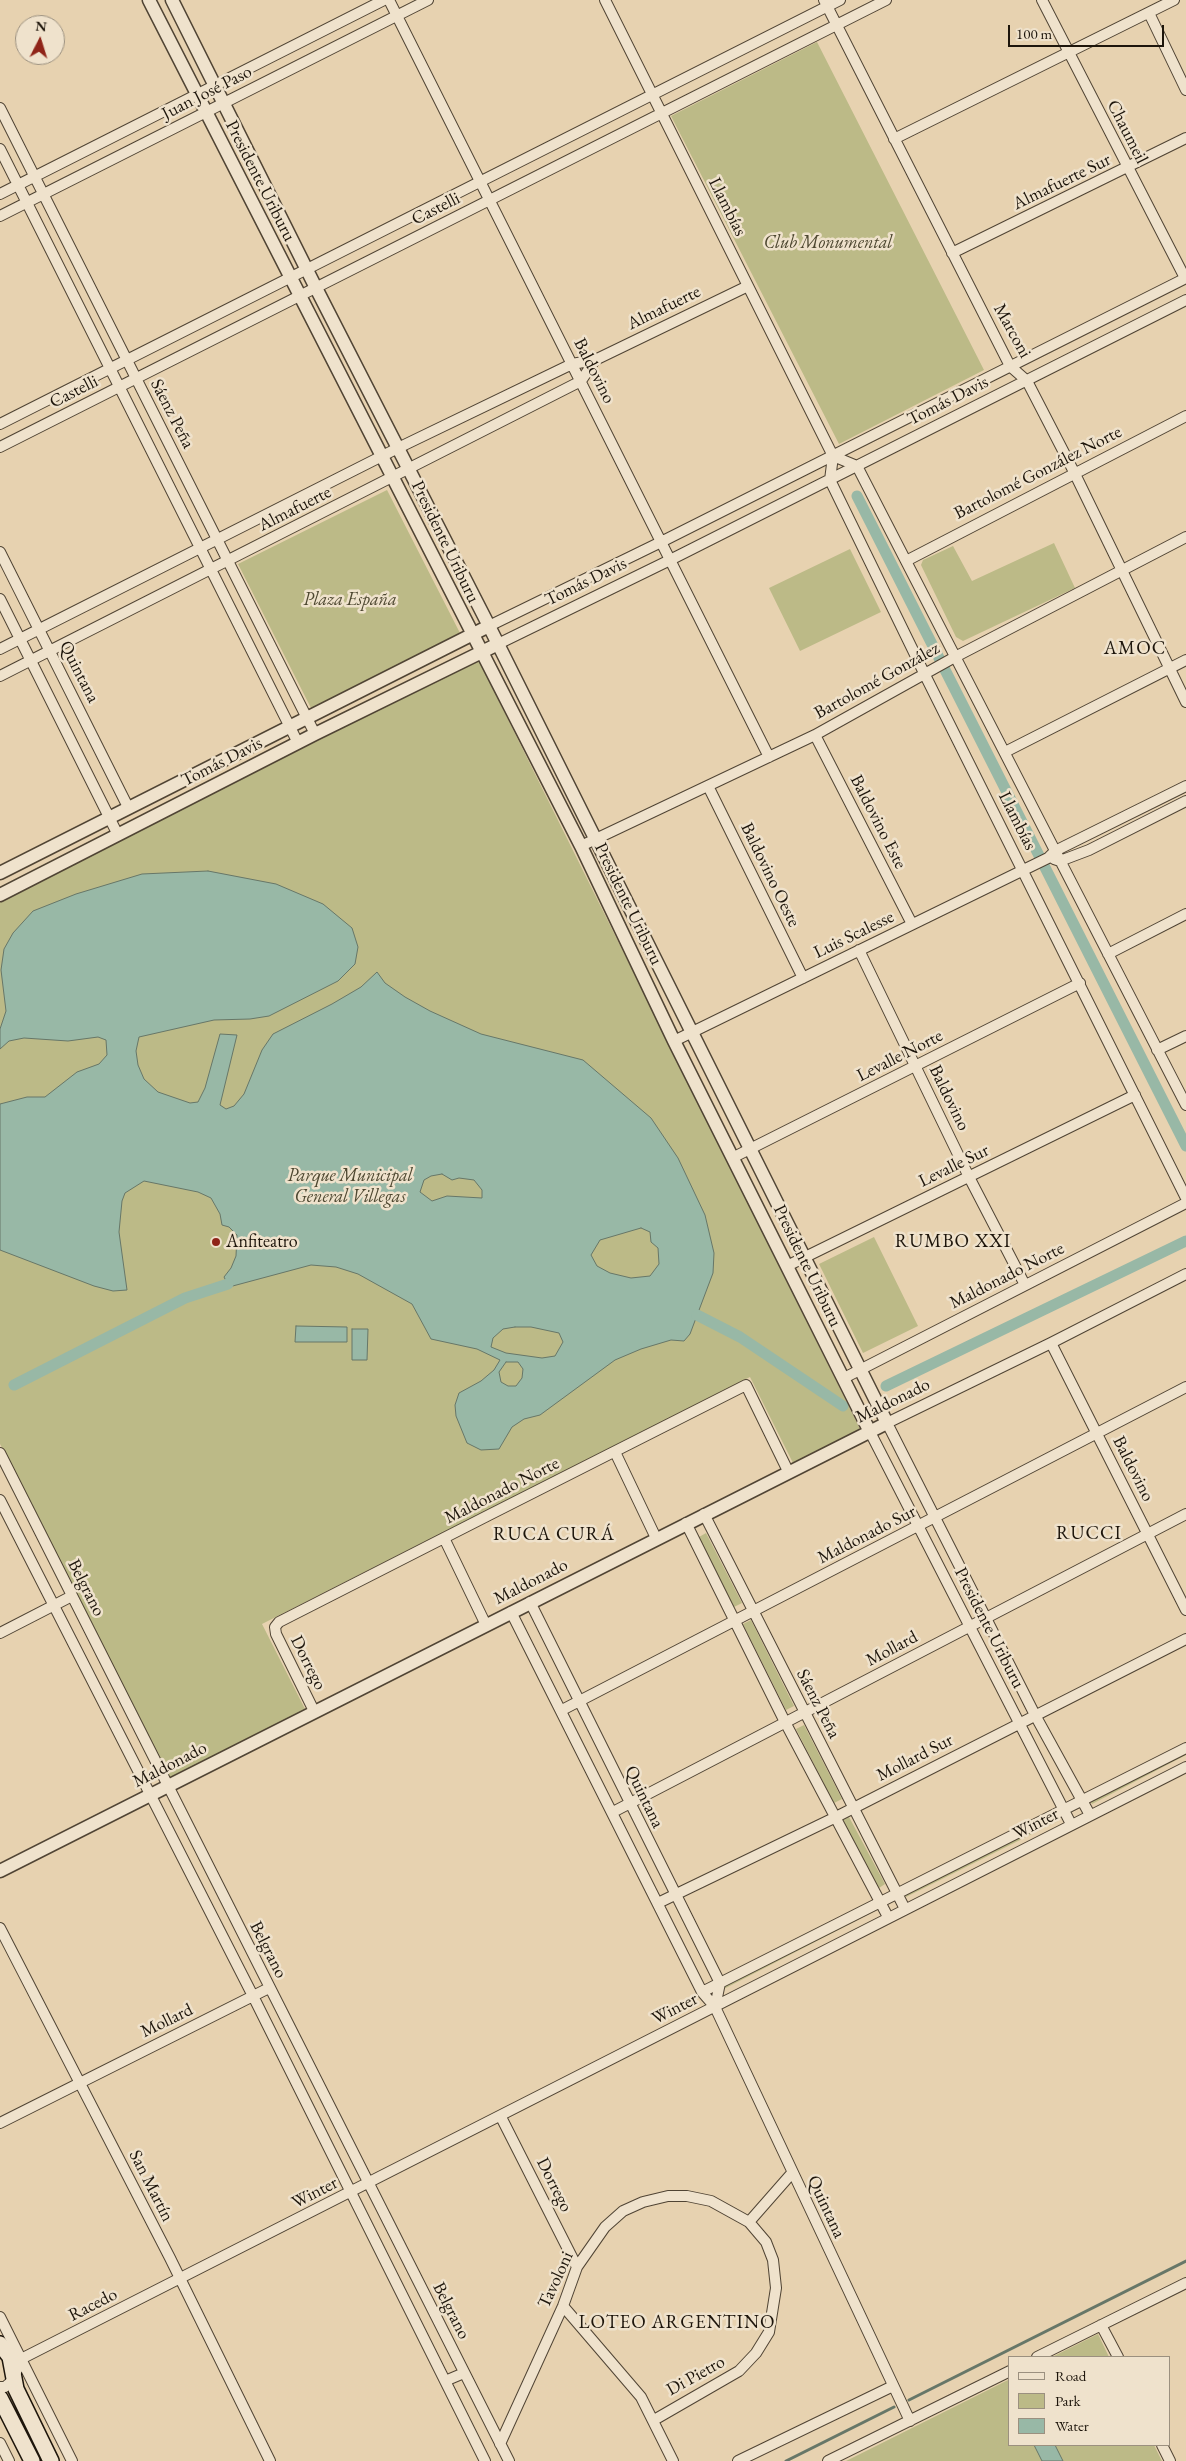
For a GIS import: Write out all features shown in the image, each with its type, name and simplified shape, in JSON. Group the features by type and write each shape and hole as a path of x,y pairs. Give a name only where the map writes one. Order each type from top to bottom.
{"main road":[{"path":"7,2352 7,2383 16,2389 51,2461"},
{"path":"0,2398 32,2461"}],"street":[{"name":"Presidente Uriburu","path":"149,0 196,95 394,478 480,652 581,846 674,1041 734,1157 917,1527 1071,1824"},
{"name":"Presidente Uriburu","path":"172,0 306,270 489,626 934,1518 1035,1716 1090,1815"},
{"name":"Juan José Paso","path":"0,194 384,0"},
{"name":"Baldovino","path":"389,0 769,757"},
{"name":"Juan José Paso","path":"0,216 428,0"},
{"name":"Llambías","path":"605,0 833,456"},
{"name":"Castelli","path":"0,424 653,96 826,3 840,0"},
{"name":"Castelli","path":"0,447 886,0"},
{"name":"Chaumeil","path":"1042,0 1127,169 1186,279"},
{"path":"894,139 1174,0"},
{"name":"Marconi","path":"826,3 1010,366 1026,381 1074,472 1186,702"},
{"path":"1149,13 1186,90"},
{"name":"Sáenz Peña","path":"0,108 315,734"},
{"name":"Almafuerte Sur","path":"952,253 1127,169 1186,138"},
{"name":"Sáenz Peña","path":"0,149 298,743"},
{"name":"Tomás Davis","path":"0,873 290,725 1186,279"},
{"name":"Almafuerte","path":"0,649 398,448 572,364 595,360 748,286"},
{"name":"Tomás Davis","path":"0,895 315,734 670,560 1186,300"},
{"path":"581,382 595,360"},
{"name":"Almafuerte","path":"0,676 581,382"},
{"name":"Bartolomé González Norte","path":"906,561 1074,472 1186,416"},
{"path":"830,480 833,456 858,466"},
{"name":"Llambías","path":"858,466 906,561 950,659 1005,752 1052,854"},
{"name":"Llambías","path":"830,480 929,672 1023,868 1186,1198"},
{"name":"Bartolomé González","path":"581,846 815,735 950,659 1186,537"},
{"name":"Quintana","path":"0,552 128,807"},
{"path":"0,599 118,835"},
{"path":"1005,752 1186,660"},
{"name":"Baldovino Este","path":"815,735 912,924"},
{"name":"Baldovino Oeste","path":"708,786 803,978"},
{"name":"Luis Scalesse","path":"674,1041 1034,864 1186,786"},
{"path":"1052,854 1060,861 1186,801"},
{"name":"Llambías","path":"1060,861 1186,1105"},
{"path":"1108,954 1186,914"},
{"name":"Baldovino","path":"859,950 969,1177 1025,1285"},
{"name":"Levalle Norte","path":"734,1157 1080,983"},
{"path":"1158,1050 1186,1036"},
{"name":"Levalle Sur","path":"788,1266 1135,1095"},
{"name":"Maldonado Norte","path":"844,1378 1186,1203"},
{"name":"Maldonado","path":"0,1871 788,1471 1051,1343 1186,1274"},
{"name":"Baldovino","path":"1051,1343 1186,1610"},
{"name":"Maldonado Norte","path":"275,1628 288,1617 746,1385 788,1471"},
{"name":"Maldonado Sur","path":"562,1710 1186,1388"},
{"path":"616,1452 656,1538"},
{"name":"Belgrano","path":"0,1453 508,2461"},
{"name":"Belgrano","path":"0,1500 253,1996 485,2461"},
{"name":"Sáenz Peña","path":"704,1514 905,1909"},
{"name":"Mollard","path":"613,1812 1186,1514"},
{"path":"686,1523 834,1818 881,1901 888,1917"},
{"path":"444,1538 486,1624"},
{"path":"0,1633 72,1596"},
{"name":"Quintana","path":"530,1602 674,1896 720,1983"},
{"name":"Quintana","path":"511,1612 562,1710 702,1992 715,2007 910,2421"},
{"name":"Dorrego","path":"275,1628 276,1634 314,1712"},
{"name":"Mollard Sur","path":"658,1903 834,1818 1186,1639"},
{"name":"Winter","path":"702,1992 1186,1748"},
{"name":"Winter","path":"180,2280 888,1917 1186,1767"},
{"name":"San Martín","path":"0,1928 180,2280 270,2461"},
{"path":"715,2007 720,1983"},
{"name":"Mollard","path":"0,2123 270,1988"},
{"name":"Dorrego","path":"501,2117 577,2267"},
{"path":"749,2222 792,2173"},
{"name":"Tavoloni","path":"500,2444 563,2306 577,2267 605,2227 623,2211 643,2202 668,2196 687,2196 711,2201 749,2222"},
{"name":"Di Pietro","path":"654,2420 739,2371 756,2353 769,2332 776,2288 773,2260 766,2242 749,2222"},
{"name":"Racedo","path":"7,2352 180,2280"},
{"path":"1040,2356 1186,2283"},
{"path":"563,2306 641,2397 673,2461"},
{"path":"0,2317 7,2352 72,2461"},
{"path":"1101,2325 1117,2356"},
{"path":"828,2461 1008,2372"},
{"path":"445,2382 464,2373"},
{"path":"738,2461 893,2386"},
{"path":"0,2443 9,2461"},
{"path":"1162,2446 1170,2461"}],"green space":[{"name":"Club Monumental","path":"817,42 984,370 839,444 671,116"},
{"name":"Plaza España","path":"387,490 461,635 312,710 238,564"},
{"path":"1054,543 1075,588 963,641 956,637 921,565 923,560 953,546 972,581"},
{"path":"850,549 881,612 800,651 769,588"},
{"name":"Parque Municipal General Villegas","path":"478,659 860,1429 793,1463 750,1377 262,1624 306,1711 169,1779 0,1444 0,902"},
{"path":"874,1237 918,1326 863,1353 819,1264"},
{"path":"706,1533 742,1603 734,1607 699,1537"},
{"path":"751,1620 794,1706 786,1710 743,1624"},
{"path":"804,1725 842,1799 834,1803 796,1729"},
{"path":"1186,1749 1186,1755 1092,1804 1089,1799"},
{"path":"1054,1814 1058,1821 906,1897 902,1890"},
{"path":"849,1817 885,1884 879,1888 843,1820"},
{"path":"874,1905 877,1910 718,1992 715,1986"},
{"path":"1098,2334 1109,2356 1054,2356"},
{"path":"1008,2380 1008,2446 1154,2446 1162,2461 846,2461"}],"water":[{"path":"208,871 276,884 323,904 352,928 358,947 355,964 338,981 269,1016 250,1019 214,1020 139,1037 136,1051 138,1065 144,1079 158,1092 190,1103 198,1102 205,1088 220,1034 237,1035 220,1105 226,1109 234,1106 244,1094 262,1050 273,1034 361,987 377,972 385,983 405,997 430,1011 481,1034 583,1060 651,1118 678,1158 705,1215 714,1253 713,1273 690,1334 684,1341 671,1340 641,1349 615,1360 540,1415 524,1419 512,1427 499,1449 481,1450 467,1443 456,1416 455,1405 459,1393 481,1381 494,1370 500,1360 477,1349 431,1339 412,1304 358,1274 336,1267 311,1265 229,1287 224,1277 231,1268 236,1256 237,1235 229,1227 222,1225 220,1214 211,1198 198,1192 144,1181 125,1193 122,1201 119,1232 127,1290 113,1291 94,1286 0,1250 0,1104 27,1097 45,1097 77,1072 99,1064 107,1055 106,1040 98,1037 68,1041 24,1038 9,1041 0,1049 0,1029 6,1011 1,970 4,949 13,933 33,911 76,894 142,874","holes":["442,1174 452,1180 459,1178 474,1180 482,1190 482,1198 447,1196 432,1201 420,1192 424,1180 431,1176","641,1228 650,1232 651,1242 658,1248 659,1264 650,1276 631,1278 610,1273 597,1266 591,1255 600,1240","531,1327 559,1333 563,1342 555,1356 542,1358 506,1353 491,1347 493,1338 503,1329","506,1362 518,1362 523,1369 522,1378 516,1386 508,1386 501,1382 499,1372"]},
{"path":"296,1326 347,1327 347,1342 295,1342"},
{"path":"352,1329 368,1329 367,1360 352,1360"},
{"path":"1034,2446 1056,2446 1063,2461 1042,2461"}],"waterway":[{"path":"857,496 1186,1146"},
{"path":"886,1386 1186,1241"},
{"path":"14,1385 185,1298 228,1284"},
{"path":"697,1315 740,1337 843,1406"},
{"path":"909,2400 1186,2261"},
{"path":"786,2461 894,2407"}],"place":[{"name":"Anfiteatro","path":"216,1242"}],"district":[{"name":"AMOC","path":"1135,649"},
{"name":"RUMBO XXI","path":"953,1242"},
{"name":"RUCCI","path":"1089,1534"},
{"name":"RUCA CURÁ","path":"554,1535"},
{"name":"LOTEO ARGENTINO","path":"677,2323"}]}
